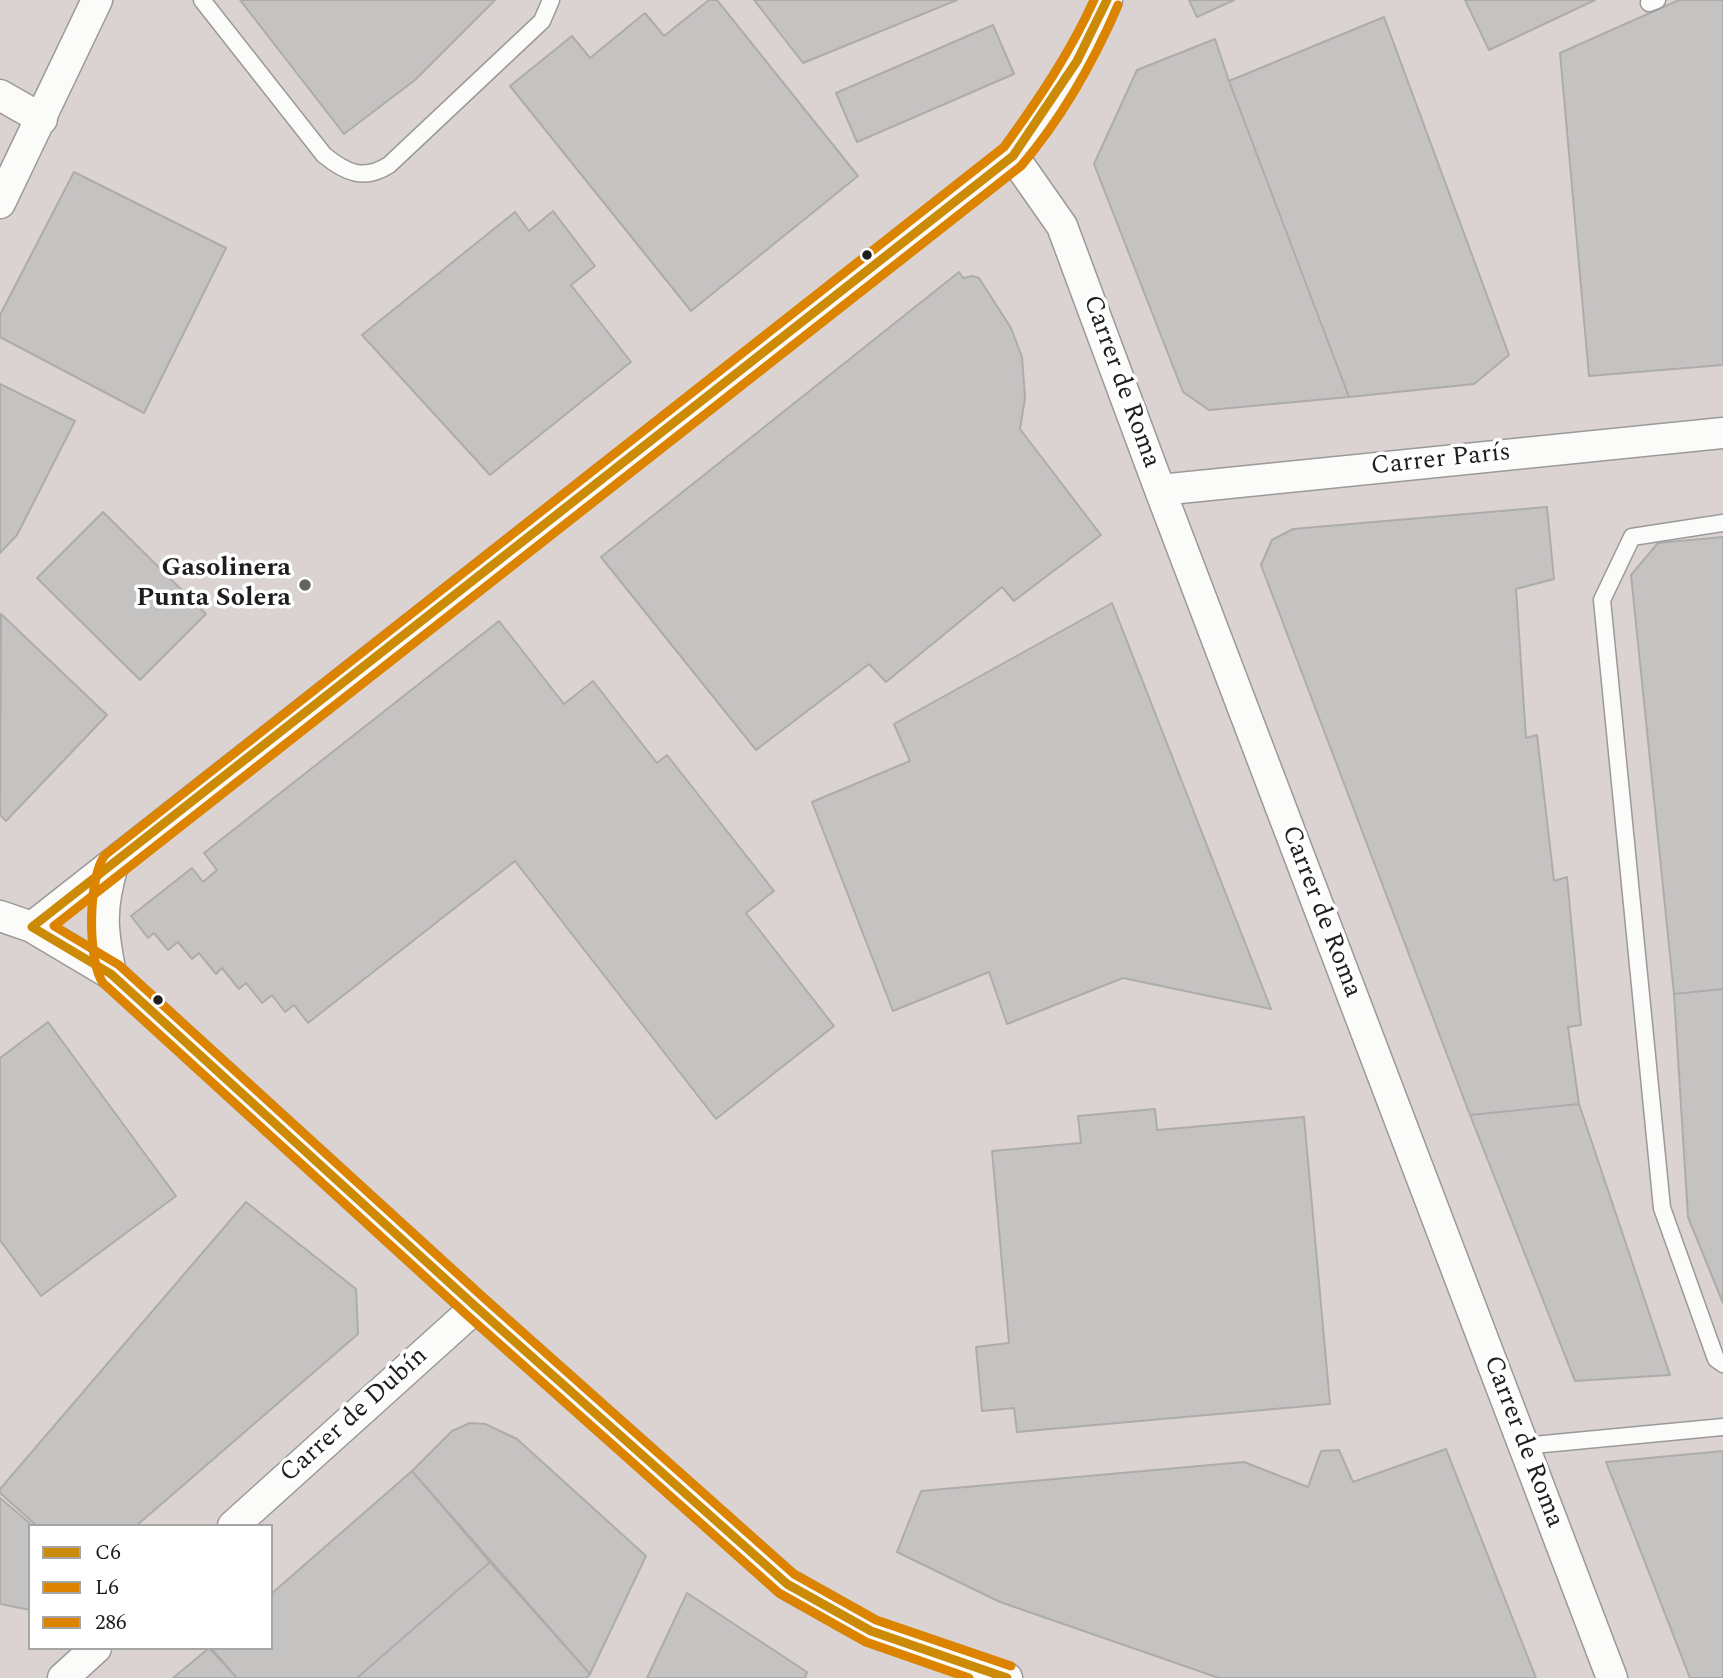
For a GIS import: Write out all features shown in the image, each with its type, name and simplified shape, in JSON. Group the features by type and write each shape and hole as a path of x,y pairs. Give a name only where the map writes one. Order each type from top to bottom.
{"street":[{"path":"0,203 97,0"},
{"path":"32,927 1013,156 1095,30 1107,0"},
{"path":"0,95 42,118"},
{"name":"Carrer de Roma","path":"1013,156 1062,226 1612,1678"},
{"name":"Carrer París","path":"1160,490 1723,433"},
{"path":"111,974 103,931 105,893 113,865"},
{"path":"0,916 32,927 111,974 476,1307 787,1584 871,1631 1007,1678"},
{"name":"Carrer de Dubín","path":"235,1524 476,1307"},
{"path":"63,1678 94,1650"}],"lane":[{"path":"202,0 324,155 349,172 364,173 378,172 389,165 542,21 551,0"},
{"path":"1723,523 1632,537 1602,600 1662,1208 1716,1359 1723,1364"},
{"path":"1523,1446 1723,1427"}],"shaded area":[{"path":"0,0 1723,0 1723,1678 0,1678"}],"building":[{"path":"240,0 495,0 415,80 344,134"},
{"path":"709,0 717,0 858,176 691,311 510,86 572,36 590,58 645,13 664,36"},
{"path":"754,0 957,0 803,63"},
{"path":"1189,0 1234,0 1197,17"},
{"path":"1465,0 1595,0 1489,50"},
{"path":"1679,0 1723,0 1723,365 1589,376 1560,53"},
{"path":"1384,17 1509,355 1474,384 1349,397 1229,81"},
{"path":"993,25 1014,74 857,142 836,93"},
{"path":"1215,39 1349,397 1209,410 1183,392 1094,164 1137,70"},
{"path":"74,172 226,248 144,413 0,337 0,315"},
{"path":"553,211 595,266 571,285 631,362 490,475 362,335 515,212 529,231"},
{"path":"959,272 963,278 979,278 1011,328 1022,357 1025,398 1020,429 1101,535 1014,601 1002,587 886,682 869,664 756,750 601,557"},
{"path":"0,384 75,421 17,535 0,553"},
{"path":"1547,507 1554,579 1516,589 1526,738 1537,735 1554,881 1567,877 1581,1025 1568,1027 1579,1104 1470,1115 1261,565 1272,540 1293,529"},
{"path":"103,512 206,614 140,680 37,578"},
{"path":"1723,537 1723,989 1674,994 1631,575 1658,543"},
{"path":"1112,603 1271,1009 1123,978 1007,1024 989,972 893,1011 812,802 910,761 894,724"},
{"path":"1,614 107,715 6,821 0,815"},
{"path":"499,621 564,704 593,681 657,763 667,755 774,891 746,913 834,1026 716,1119 515,861 308,1023 294,1005 285,1012 272,995 262,1003 246,983 239,989 222,968 216,974 199,953 192,959 178,942 168,950 154,933 148,938 131,916 192,868 203,882 217,870 204,853"},
{"path":"1723,989 1723,1303 1688,1217 1674,994"},
{"path":"48,1022 176,1196 41,1296 0,1240 0,1058"},
{"path":"1579,1104 1670,1375 1575,1381 1470,1115"},
{"path":"1155,1109 1157,1130 1304,1117 1330,1404 1017,1432 1014,1408 982,1411 976,1347 1009,1343 992,1151 1081,1143 1078,1116"},
{"path":"246,1202 356,1289 358,1334 138,1524 35,1524 0,1493 0,1489"},
{"path":"470,1423 485,1424 517,1439 646,1556 590,1674 412,1471 452,1431"},
{"path":"1446,1449 1536,1678 1219,1678 1000,1602 897,1552 921,1491 1244,1462 1308,1487 1321,1451 1339,1450 1353,1482"},
{"path":"1723,1451 1723,1678 1690,1678 1606,1462"},
{"path":"412,1471 490,1562 357,1678 237,1678 213,1650 273,1650 273,1592"},
{"path":"0,1498 31,1524 28,1524 28,1610 0,1604"},
{"path":"490,1562 590,1674 586,1678 357,1678"},
{"path":"687,1593 807,1672 805,1678 647,1678"},
{"path":"207,1650 211,1650 237,1678 173,1678"}],"transit line":[{"name":"286","path":"969,1678 866,1642 779,1593 468,1316 103,983 94,957 93,899 99,866 105,855 1004,147 1053,76 1094,0"},
{"name":"C6","path":"32,927 1013,156 1077,61 1107,0"},
{"name":"L6","path":"1011,1666 876,1620 794,1574 484,1298 119,965 54,926 1021,166 1076,89 1118,5"},
{"name":"C6","path":"32,927 111,974 476,1307 787,1584 871,1631 1007,1678"}],"place":[{"name":"Gasolinera Punta Solera","path":"305,585"}]}
